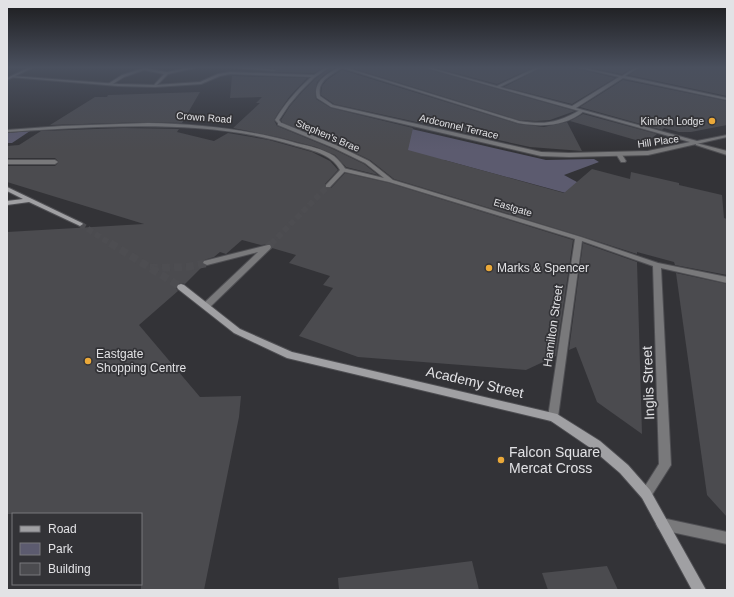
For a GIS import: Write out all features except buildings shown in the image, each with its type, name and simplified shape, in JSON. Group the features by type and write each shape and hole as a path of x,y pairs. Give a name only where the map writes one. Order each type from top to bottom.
{"main road":[{"path":"7,189 80,224"},
{"path":"7,203 30,200"},
{"name":"Academy Street","path":"181,287 237,331 290,355 553,417 596,445 624,469 646,494 699,590"}],"street":[{"name":"Stephen's Brae","path":"295,95 286,105 277,120 280,124 336,147 367,162"},
{"name":"Ardconnel Terrace","path":"317,95 332,106 541,154 619,154"},
{"path":"431,95 518,122 540,124 557,123 565,121 582,111"},
{"path":"525,95 727,153"},
{"path":"572,108 593,95"},
{"path":"707,95 727,99"},
{"name":"Crown Road","path":"7,130 151,124 231,129 283,140 331,156 340,163 343,170"},
{"name":"Hill Place","path":"619,154 648,153 698,144 727,136"},
{"path":"619,154 623,161"},
{"path":"7,162 55,162"},
{"name":"Eastgate","path":"367,162 391,181 579,238 657,265 727,280"},
{"path":"7,166 27,163"},
{"path":"328,186 343,170 391,181"},
{"name":"Hamilton Street","path":"553,417 579,238"},
{"path":"206,263 239,256 268,247 206,306"},
{"name":"Inglis Street","path":"646,494 665,464 657,265"},
{"path":"662,524 727,538"}],"green space":[{"path":"310,116 377,121 546,160 594,159 599,162 564,175 601,195 599,202 444,160 442,163"},
{"path":"30,131 12,143 7,143 7,133"}],"tunnel":[{"path":"271,244 328,186"},
{"path":"80,224 111,244"},
{"path":"110,243 181,287"},
{"path":"268,247 271,244"},
{"path":"150,268 187,267 207,263"}],"place":[{"name":"Kinloch Lodge","path":"712,121"},
{"name":"Marks & Spencer","path":"489,268"},
{"name":"Eastgate Shopping Centre","path":"88,361"},
{"name":"Falcon Square Mercat Cross","path":"501,460"}]}
